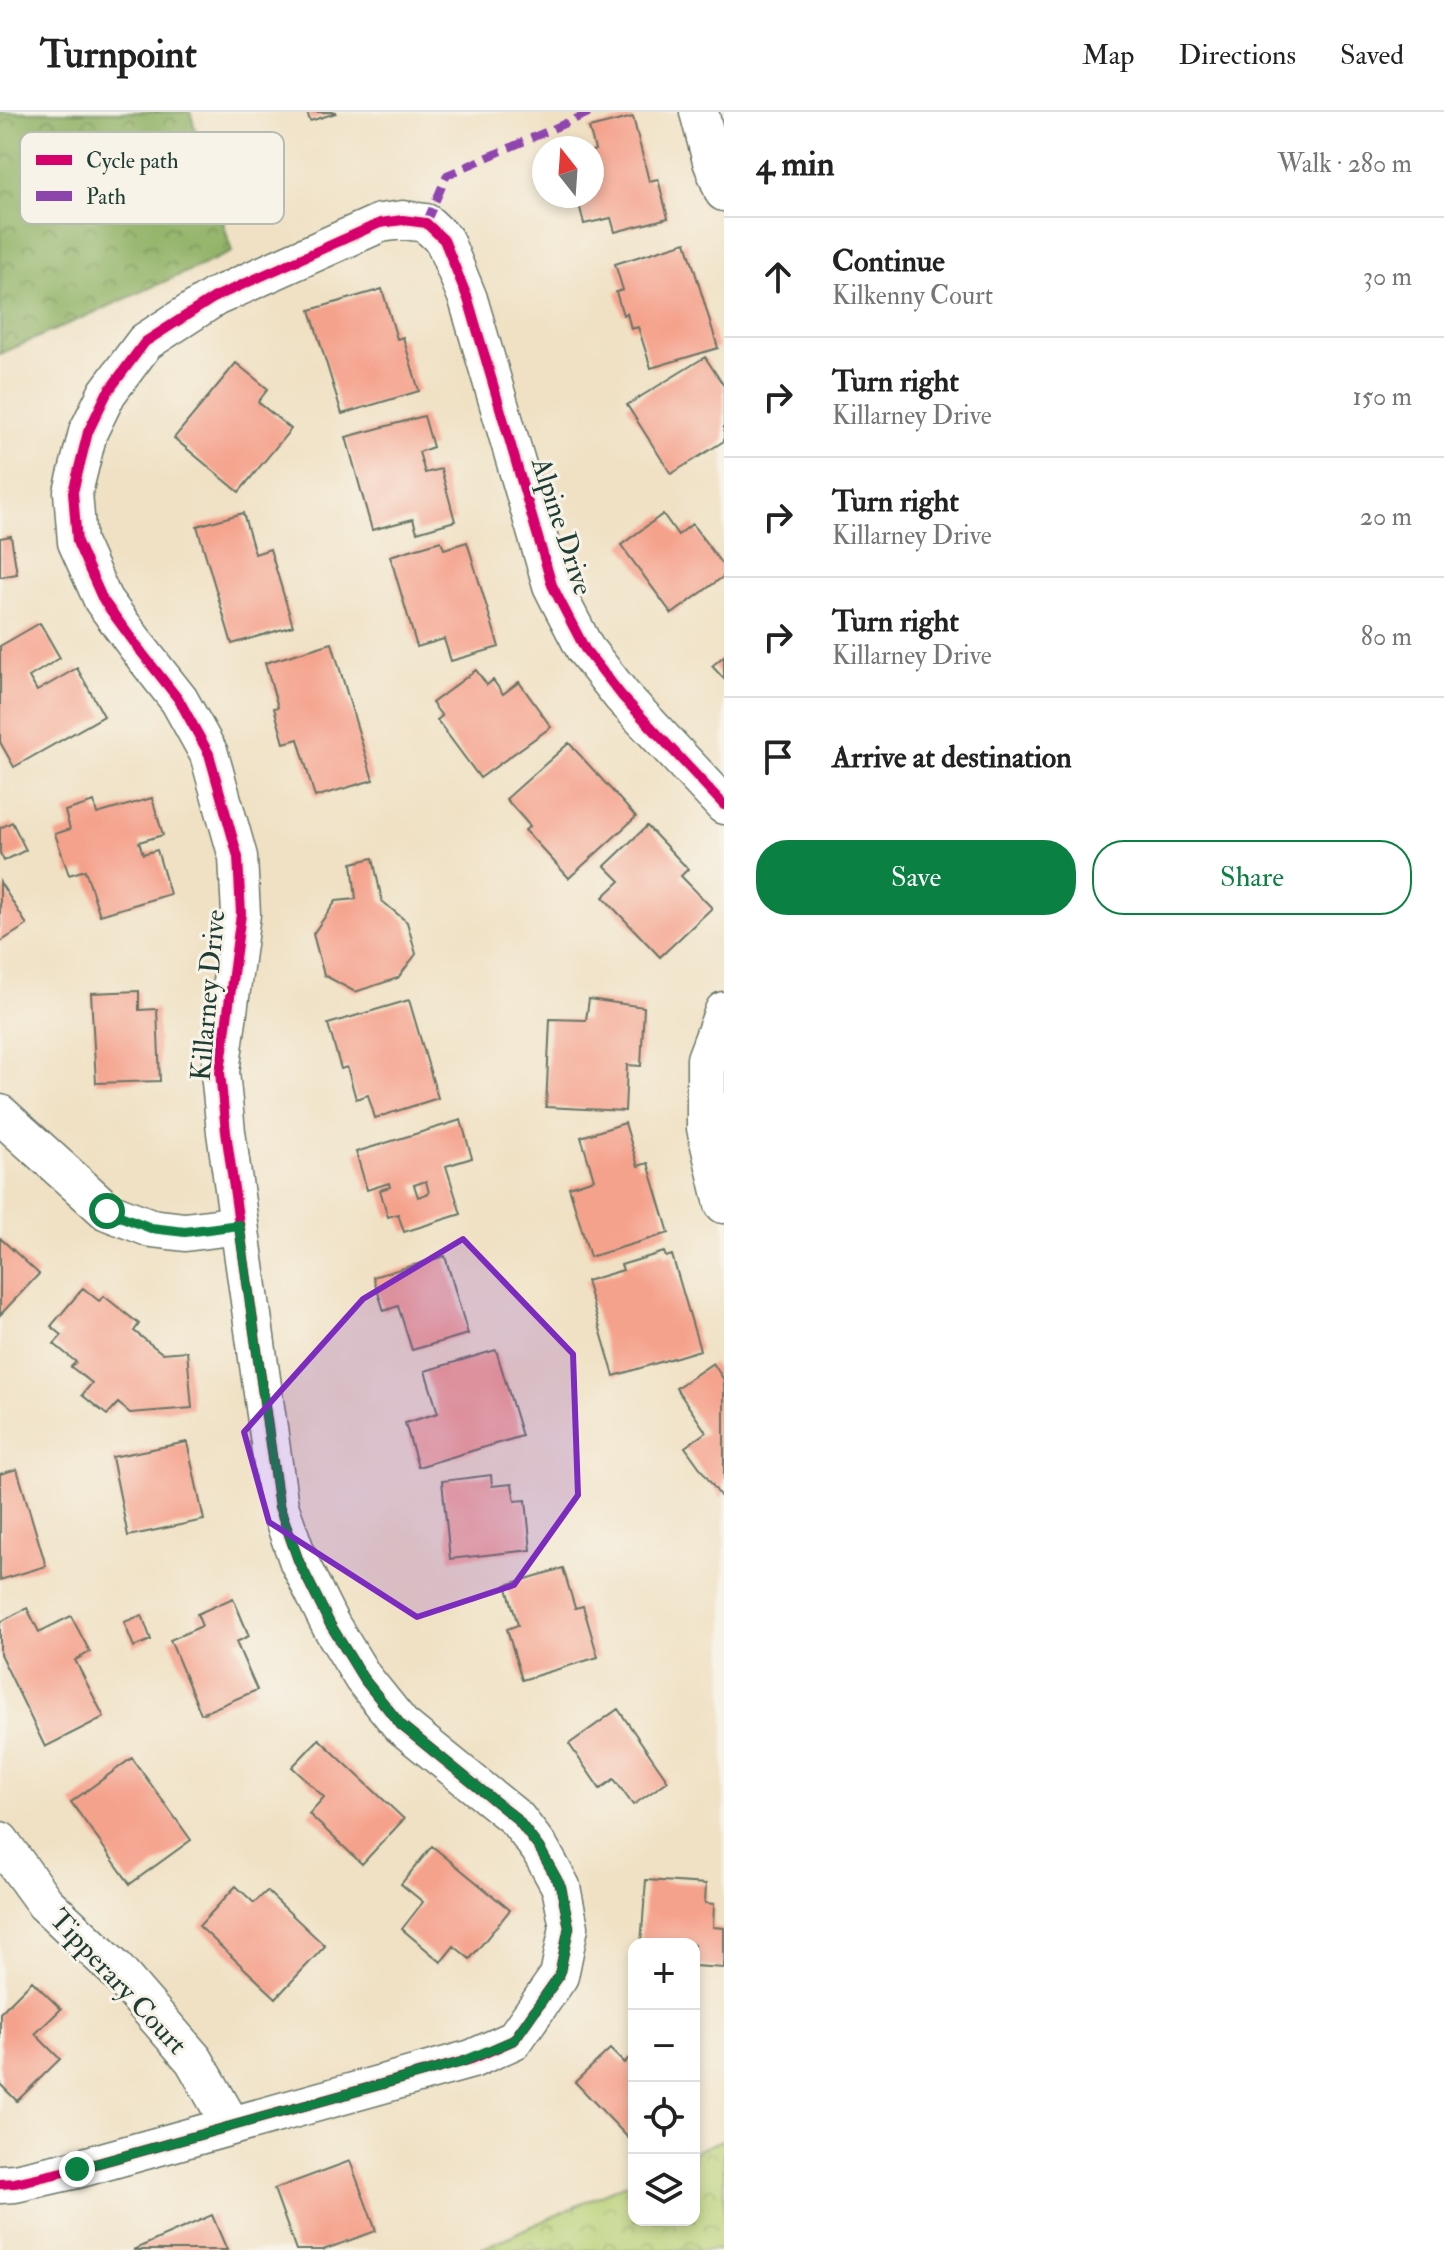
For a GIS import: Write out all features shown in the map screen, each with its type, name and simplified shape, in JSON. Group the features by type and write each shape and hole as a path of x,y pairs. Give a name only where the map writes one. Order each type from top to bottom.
{"street":[{"path":"699,112 724,192"},
{"name":"Killarney Drive","path":"0,2184 77,2169 462,2062 514,2040 559,1976 569,1927 561,1887 540,1849 517,1819 401,1725 363,1678 330,1624 299,1562 279,1506 220,1072 241,914 239,863 209,754 179,700 103,600 77,542 73,492 88,432 107,393 145,342 215,297 380,223 403,220 426,223"},
{"name":"Alpine Drive","path":"426,223 444,240 468,299 552,585 585,649 622,696 724,805"},
{"path":"724,1011 706,1059 706,1128 724,1204"},
{"path":"0,1114 107,1211 151,1228 185,1232 239,1225"},
{"name":"Tipperary Court","path":"0,1841 45,1903 115,1969 194,2060 231,2125"}],"highlighted area":[{"path":"463,1239 573,1354 578,1495 514,1585 417,1617 269,1522 244,1432 363,1299"}],"green space":[{"path":"0,112 190,112 196,132 20,132 20,224 224,224 232,252 0,354"},
{"path":"724,2139 724,2250 479,2250 628,2183 628,2226 700,2226 700,2149"}],"building":[{"path":"307,112 336,112 336,113 310,121"},
{"path":"633,117 649,181 658,179 668,218 615,232 611,218 584,224 580,208 604,208 604,136 591,136 589,128"},
{"path":"686,242 718,348 651,368 638,327 631,329 627,313 623,315 616,292 623,290 615,264"},
{"path":"382,289 397,339 403,337 419,391 342,414 310,310"},
{"path":"705,357 724,386 724,441 671,474 627,405"},
{"path":"236,363 268,389 258,402 291,429 239,492 174,438"},
{"path":"424,416 433,447 419,452 425,473 441,469 455,521 417,532 413,519 372,530 346,437"},
{"path":"243,513 255,554 270,549 293,626 232,644 197,526"},
{"path":"663,514 678,535 692,524 724,567 724,576 672,614 621,545"},
{"path":"11,536 17,574 0,577 0,538"},
{"path":"441,541 444,549 467,542 499,647 451,661 444,639 417,647 390,556"},
{"path":"40,623 60,658 29,677 37,691 77,668 104,716 14,767 0,742 0,646"},
{"path":"332,643 373,780 315,797 298,739 284,743 274,708 278,707 265,663"},
{"path":"724,656 724,679 712,666"},
{"path":"476,670 487,685 493,680 503,694 519,682 551,727 480,778 437,720 442,716 432,703"},
{"path":"569,743 636,817 569,878 525,830 530,826 506,799"},
{"path":"152,798 163,835 139,842 143,854 157,850 170,894 100,915 85,870 69,875 55,834 70,829 65,811 94,802 97,814"},
{"path":"12,822 26,850 4,861 0,853 0,828"},
{"path":"647,826 688,869 681,876 712,908 660,957 603,897 620,881 605,866"},
{"path":"373,858 382,901 407,922 416,954 398,978 355,992 324,975 313,934 336,901 356,899 352,863"},
{"path":"0,882 27,925 0,942"},
{"path":"139,991 139,1010 157,1009 160,1081 96,1083 91,993"},
{"path":"589,999 644,1007 641,1066 627,1065 625,1111 546,1107 550,1019 586,1020"},
{"path":"409,1000 438,1098 375,1118 368,1095 356,1099 347,1067 341,1069 328,1024"},
{"path":"461,1120 472,1158 446,1166 461,1214 404,1232 398,1214 388,1217 380,1190 390,1187 389,1183 367,1190 356,1152","holes":["426,1181 429,1193 418,1197 414,1185"]},
{"path":"625,1123 638,1166 648,1163 669,1233 590,1257 569,1187 594,1179 581,1137"},
{"path":"0,1238 39,1274 0,1315"},
{"path":"664,1252 666,1257 672,1255 700,1350 614,1376 586,1281 623,1270 621,1265"},
{"path":"445,1256 468,1334 412,1350 398,1306 384,1311 373,1277"},
{"path":"83,1288 99,1301 104,1296 139,1324 134,1331 162,1353 187,1351 192,1408 130,1413 118,1403 107,1415 82,1395 92,1383 71,1367 76,1362 54,1344 62,1335 51,1326"},
{"path":"496,1350 522,1436 418,1467 405,1423 438,1413 425,1371"},
{"path":"713,1363 724,1380 724,1495 721,1497 685,1447 706,1432 676,1388"},
{"path":"187,1442 204,1520 128,1536 112,1457"},
{"path":"17,1469 46,1566 0,1580 0,1474"},
{"path":"491,1475 492,1486 512,1484 515,1501 526,1500 531,1550 450,1559 442,1481"},
{"path":"563,1568 575,1608 583,1606 598,1657 522,1680 507,1629 518,1625 506,1585"},
{"path":"233,1598 249,1636 236,1642 257,1690 201,1714 170,1640 202,1626 197,1614"},
{"path":"27,1608 39,1632 71,1616 90,1652 75,1660 104,1717 45,1747 0,1654 0,1622"},
{"path":"142,1615 151,1640 134,1647 124,1622"},
{"path":"618,1709 668,1781 633,1805 614,1779 600,1789 569,1744"},
{"path":"319,1739 404,1819 362,1864 309,1814 324,1797 292,1767"},
{"path":"132,1758 191,1840 130,1884 71,1802"},
{"path":"432,1846 510,1910 470,1959 454,1946 441,1962 402,1929 423,1902 401,1884"},
{"path":"646,1880 706,1884 705,1903 714,1904 713,1927 724,1928 724,1968 700,1966 700,1938 641,1938"},
{"path":"236,1886 254,1903 267,1891 325,1946 276,1998 199,1926"},
{"path":"32,1981 61,2009 35,2034 60,2059 17,2101 0,2084 0,2013"},
{"path":"610,2049 624,2063 628,2059 628,2138 575,2082"},
{"path":"350,2161 376,2231 323,2250 296,2250 274,2189"},
{"path":"212,2215 227,2250 133,2250"}],"marked path":[{"path":"426,223 447,175 591,112"}],"cycle path":[{"path":"0,2184 77,2169 472,2059 514,2040 559,1976 569,1927 561,1887 540,1849 517,1819 401,1725 363,1678 330,1624 299,1562 279,1506 220,1072 241,914 238,857 209,754 179,700 103,600 77,542 73,492 88,432 107,393 145,342 215,297 380,223 403,220 426,223 444,240 468,299 552,585 559,599 585,649 622,696 724,805"}],"route":[{"path":"77,2169 462,2062 514,2040 559,1976 569,1927 561,1887 540,1849 517,1819 401,1725 363,1678 330,1624 299,1562 279,1506 239,1225 185,1232 151,1228 107,1211"}]}
